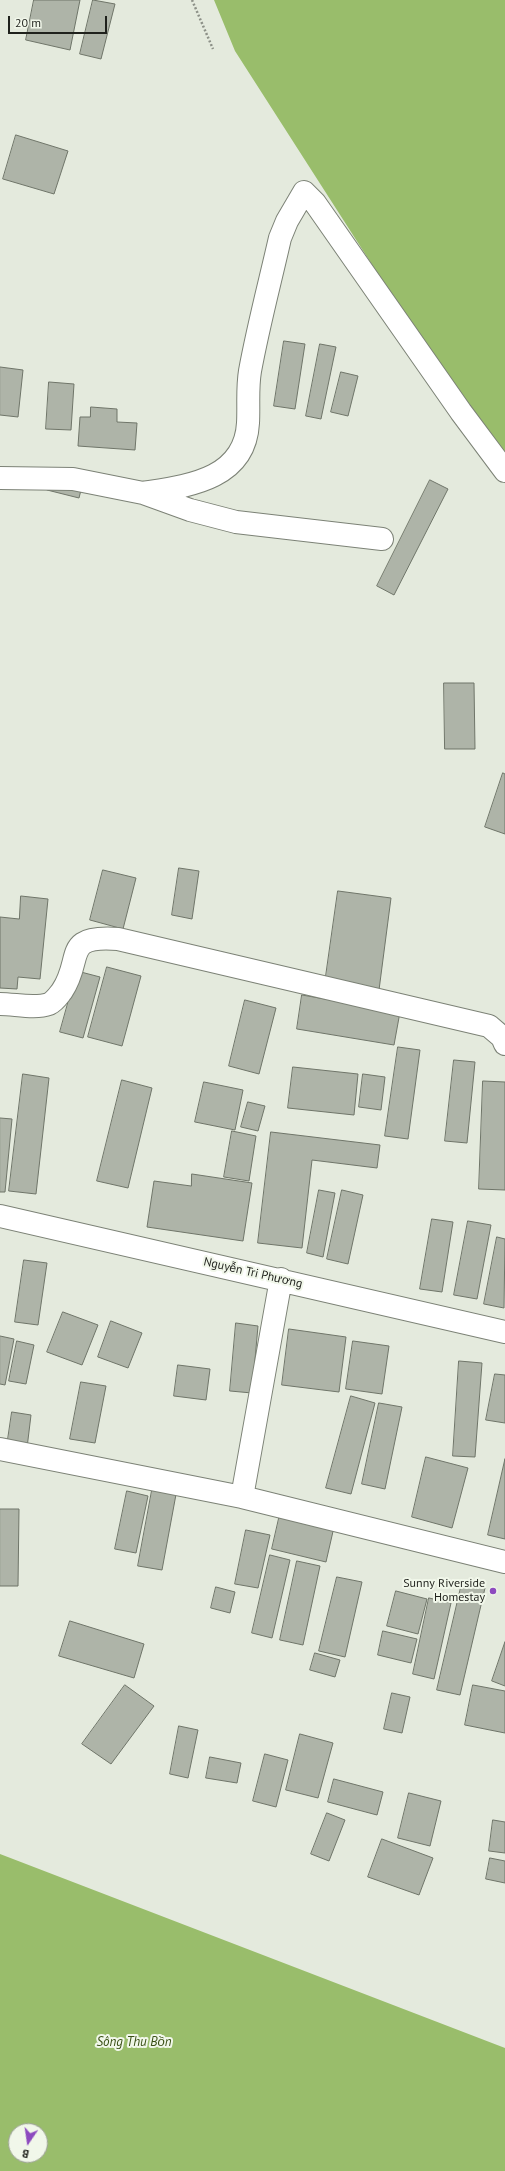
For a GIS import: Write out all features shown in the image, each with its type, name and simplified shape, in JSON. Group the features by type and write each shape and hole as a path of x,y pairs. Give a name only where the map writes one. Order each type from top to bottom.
{"street":[{"path":"143,493 184,487 222,472 235,460 244,444 248,424 250,373 280,238 287,221 304,192 315,203 461,412 505,471"},
{"path":"0,478 73,479 143,493 190,510 236,522 382,539"},
{"path":"0,1004 39,1006 53,1002 68,981 75,954 79,946 84,942 94,939 118,939 489,1026 502,1037 505,1044"},
{"name":"Nguyễn Tri Phương","path":"0,1216 281,1279 505,1332"},
{"path":"242,1497 281,1279"},
{"path":"0,1449 242,1497 505,1562"}],"path":[{"path":"192,0 213,49"}],"water":[{"path":"214,0 505,0 505,463 437,366 235,51"},
{"name":"Sông Thu Bồn","path":"0,1854 505,2048 505,2171 0,2171"}],"building":[{"path":"34,0 80,0 70,50 26,40"},
{"path":"93,0 115,4 101,59 80,54"},
{"path":"16,135 68,151 54,194 3,179"},
{"path":"284,341 305,344 295,409 274,406"},
{"path":"320,344 336,347 321,419 306,416"},
{"path":"0,367 23,370 18,417 0,415"},
{"path":"341,372 358,376 348,416 331,412"},
{"path":"49,382 74,384 71,430 46,429"},
{"path":"91,407 117,409 117,422 137,423 135,450 78,446 80,417 90,417"},
{"path":"50,479 82,486 79,498 47,490"},
{"path":"430,480 448,489 394,595 377,586"},
{"path":"444,683 474,683 475,749 445,749"},
{"path":"503,773 505,774 505,834 485,827"},
{"path":"179,868 199,871 192,919 172,915"},
{"path":"103,870 136,878 123,929 90,920"},
{"path":"338,891 391,898 379,990 325,983"},
{"path":"21,896 48,899 40,979 18,977 17,989 0,988 0,917 19,919"},
{"path":"107,967 141,976 122,1046 88,1037"},
{"path":"77,971 100,977 83,1038 60,1032"},
{"path":"302,995 400,1012 394,1045 297,1029"},
{"path":"245,1000 276,1008 259,1074 229,1066"},
{"path":"398,1047 420,1050 408,1139 385,1136"},
{"path":"454,1060 475,1062 467,1143 445,1141"},
{"path":"293,1067 358,1074 354,1115 288,1108"},
{"path":"23,1074 49,1078 36,1194 9,1191"},
{"path":"363,1074 385,1077 381,1110 359,1107"},
{"path":"122,1080 152,1088 128,1188 97,1181"},
{"path":"483,1081 505,1082 505,1190 479,1189"},
{"path":"204,1082 243,1090 235,1130 195,1122"},
{"path":"248,1102 265,1106 258,1131 241,1127"},
{"path":"0,1118 12,1119 5,1192 0,1192"},
{"path":"232,1131 256,1136 249,1181 224,1177"},
{"path":"271,1132 380,1145 377,1168 312,1160 302,1248 258,1243"},
{"path":"192,1174 252,1183 243,1241 147,1227 154,1181 191,1186"},
{"path":"319,1190 335,1193 323,1257 307,1253"},
{"path":"342,1190 363,1195 348,1264 327,1259"},
{"path":"432,1219 453,1222 442,1292 420,1289"},
{"path":"468,1221 491,1225 477,1299 454,1295"},
{"path":"497,1237 505,1239 504,1308 484,1304"},
{"path":"24,1260 47,1263 38,1325 15,1322"},
{"path":"63,1312 98,1325 82,1365 47,1352"},
{"path":"111,1321 142,1333 128,1368 98,1357"},
{"path":"236,1323 258,1326 252,1393 230,1391"},
{"path":"289,1329 346,1337 339,1392 282,1385"},
{"path":"0,1336 14,1339 5,1385 0,1384"},
{"path":"17,1341 34,1345 26,1384 9,1381"},
{"path":"353,1341 389,1346 382,1394 346,1389"},
{"path":"459,1361 482,1363 475,1457 453,1456"},
{"path":"178,1365 210,1369 206,1400 174,1396"},
{"path":"495,1374 505,1375 505,1423 486,1420"},
{"path":"81,1382 106,1386 95,1443 70,1439"},
{"path":"351,1396 375,1403 351,1494 326,1488"},
{"path":"379,1403 402,1407 385,1489 362,1484"},
{"path":"12,1412 31,1415 27,1448 7,1446"},
{"path":"426,1457 468,1468 452,1528 412,1517"},
{"path":"505,1459 505,1539 488,1535"},
{"path":"153,1485 177,1489 162,1570 138,1566"},
{"path":"127,1491 148,1496 136,1553 115,1549"},
{"path":"0,1509 19,1509 18,1586 0,1586"},
{"path":"280,1514 334,1527 326,1562 272,1549"},
{"path":"246,1530 270,1535 258,1588 235,1584"},
{"path":"270,1555 290,1560 272,1638 252,1633"},
{"path":"297,1561 320,1566 303,1645 280,1640"},
{"path":"337,1577 362,1582 345,1657 319,1651"},
{"path":"462,1583 485,1588 460,1695 437,1690"},
{"path":"216,1587 235,1592 230,1613 211,1608"},
{"path":"396,1591 427,1599 418,1634 387,1626"},
{"path":"429,1598 451,1603 434,1679 413,1674"},
{"path":"70,1621 144,1644 134,1678 59,1656"},
{"path":"383,1631 417,1639 411,1663 378,1655"},
{"path":"505,1642 505,1686 492,1681"},
{"path":"315,1653 340,1660 335,1677 310,1670"},
{"path":"125,1685 154,1706 111,1764 82,1744"},
{"path":"473,1685 505,1691 505,1733 465,1725"},
{"path":"392,1693 410,1697 402,1733 384,1729"},
{"path":"179,1726 198,1730 188,1778 170,1774"},
{"path":"300,1734 333,1743 318,1798 286,1790"},
{"path":"265,1754 288,1760 276,1807 253,1801"},
{"path":"210,1757 241,1763 237,1783 206,1778"},
{"path":"334,1779 383,1792 377,1815 328,1802"},
{"path":"409,1793 441,1801 430,1846 398,1838"},
{"path":"327,1813 345,1820 329,1861 311,1854"},
{"path":"493,1820 505,1822 505,1853 489,1851"},
{"path":"382,1839 433,1858 419,1895 368,1877"},
{"path":"490,1858 505,1861 505,1883 486,1879"}],"place":[{"name":"Sunny Riverside Homestay","path":"493,1591"}]}
